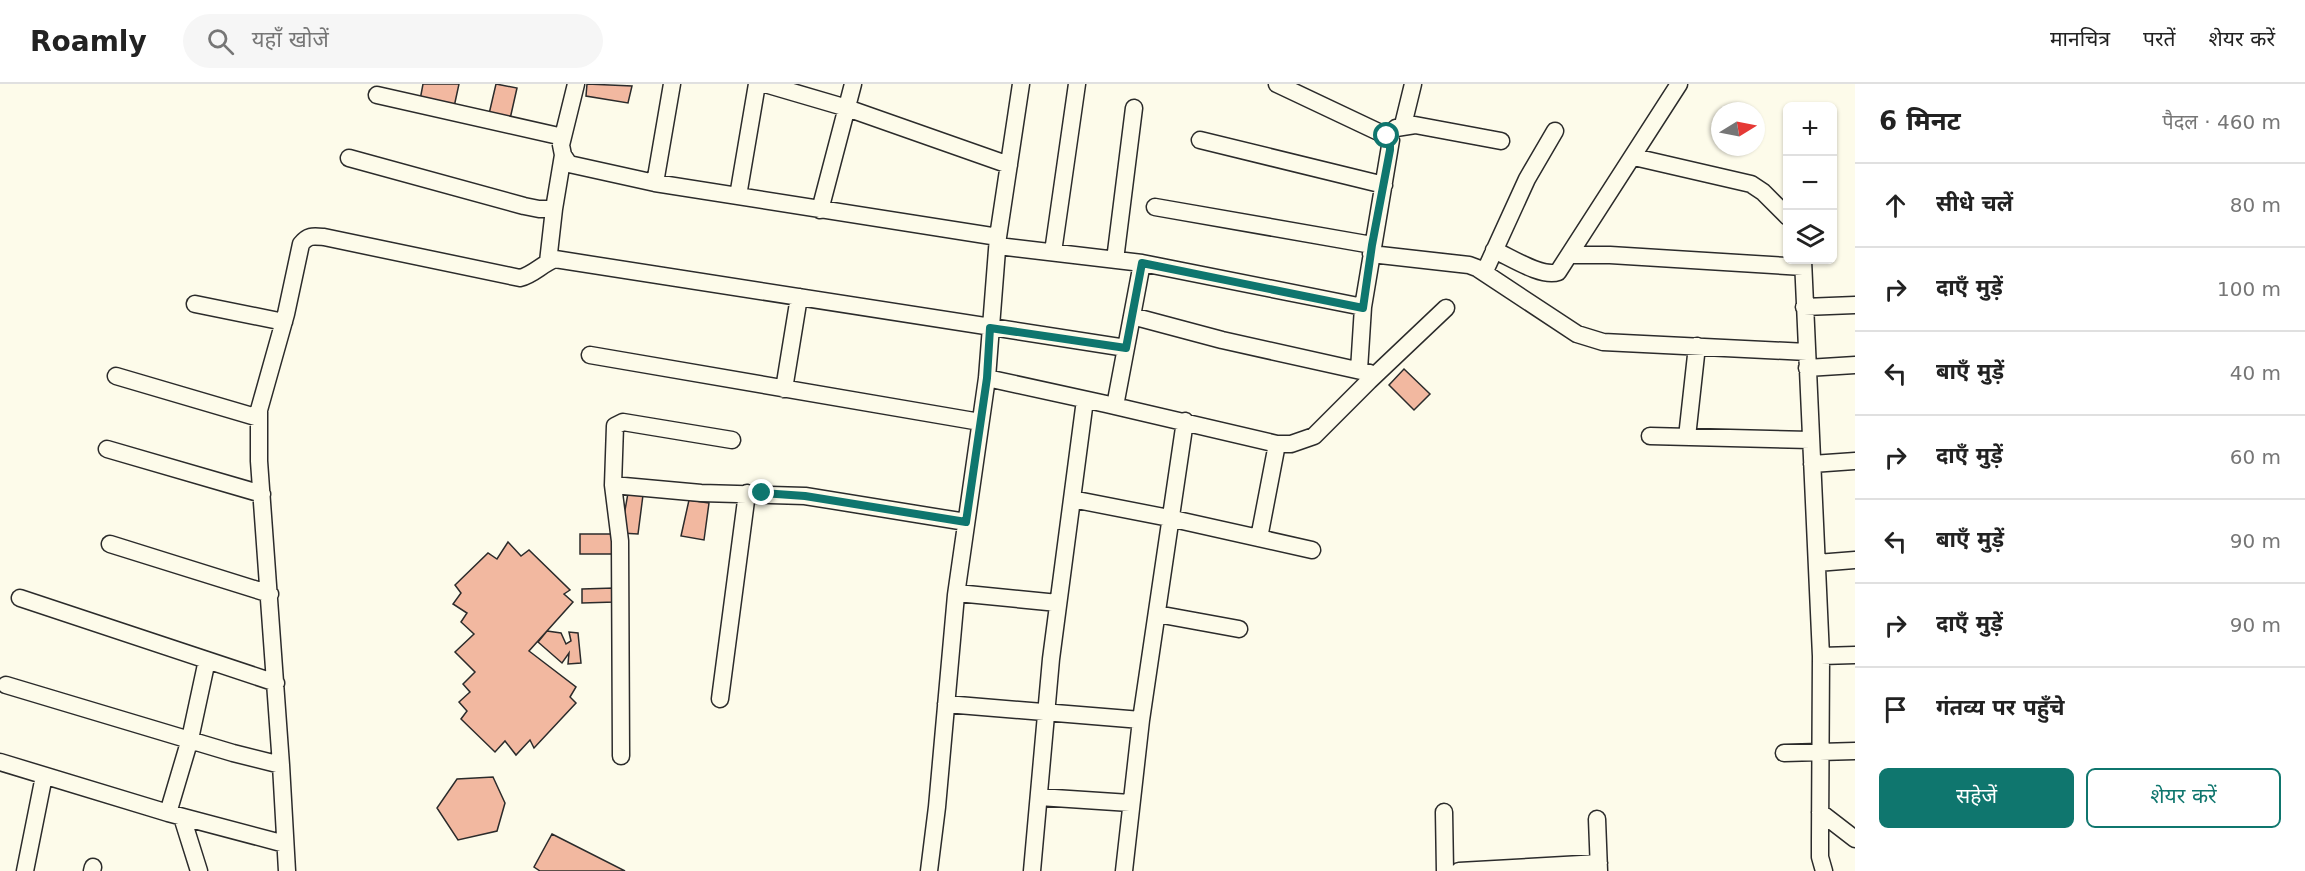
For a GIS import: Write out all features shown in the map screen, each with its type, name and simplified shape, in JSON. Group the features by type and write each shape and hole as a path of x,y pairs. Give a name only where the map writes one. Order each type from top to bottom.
{"street":[{"path":"576,84 561,145 568,164 580,168 1053,252 1142,263 1363,308"},
{"path":"655,183 672,84"},
{"path":"738,196 757,84"},
{"path":"765,84 847,108 1009,165"},
{"path":"820,210 853,84"},
{"path":"929,871 957,593 987,378 998,241 1021,84"},
{"path":"1053,252 1077,84"},
{"path":"1277,84 1387,136 1390,140 1363,308 1359,370"},
{"path":"1403,125 1413,84"},
{"path":"1494,250 1542,273 1558,272 1679,84"},
{"path":"377,95 563,137"},
{"path":"1115,260 1134,108"},
{"path":"1387,136 1403,125 1416,125 1501,141"},
{"path":"1485,271 1527,179 1555,131"},
{"path":"1200,141 1384,185"},
{"path":"548,262 563,155"},
{"path":"1634,157 1751,184 1763,192 1783,212"},
{"path":"349,158 524,206 554,209"},
{"path":"1155,207 1371,250 1469,265 1485,271 1577,334 1590,339 1604,342 1697,346 1855,365"},
{"path":"287,871 259,418 302,244 306,237 313,236 520,278 529,276 555,259 1126,348"},
{"path":"1571,255 1783,262"},
{"path":"1115,406 1142,263"},
{"path":"1803,264 1821,656 1820,857 1824,871"},
{"path":"784,389 799,297"},
{"path":"195,304 284,322"},
{"path":"1804,307 1855,305"},
{"path":"987,378 1185,421 1277,444 1291,444 1314,436 1446,308"},
{"path":"1132,316 1222,340 1376,374"},
{"path":"1687,437 1697,346"},
{"path":"590,355 980,422"},
{"path":"116,376 259,418"},
{"path":"1032,871 1058,603 1085,400"},
{"path":"1124,871 1141,720 1185,421"},
{"path":"621,756 621,551 613,485 615,426 623,422 732,440"},
{"path":"1650,436 1810,440"},
{"path":"1259,538 1277,444"},
{"path":"107,449 262,494"},
{"path":"1812,464 1855,461"},
{"path":"613,485 701,493 805,496 966,522"},
{"path":"720,699 747,493"},
{"path":"1072,499 1312,550"},
{"path":"110,544 270,594"},
{"path":"1817,563 1855,560"},
{"path":"957,593 1058,603"},
{"path":"20,598 276,683"},
{"path":"1157,614 1239,629"},
{"path":"1821,656 1855,655"},
{"path":"200,871 175,815 207,660"},
{"path":"6,685 233,753 281,765"},
{"path":"946,704 1141,720"},
{"path":"1784,753 1855,751"},
{"path":"0,762 175,815 285,844"},
{"path":"25,871 44,776"},
{"path":"1039,796 1130,803"},
{"path":"1444,812 1445,871"},
{"path":"1820,812 1855,839"},
{"path":"1459,871 1599,867 1597,819"}],"building":[{"path":"423,84 459,84 454,107 420,100"},
{"path":"496,84 517,88 510,119 489,114"},
{"path":"587,84 632,86 628,103 586,96"},
{"path":"1404,369 1430,394 1414,410 1389,385"},
{"path":"628,493 643,495 638,534 621,533"},
{"path":"689,500 709,503 704,540 681,536"},
{"path":"580,534 616,534 616,554 580,554"},
{"path":"508,542 521,556 529,550 570,590 564,594 573,602 529,651 576,687 570,697 576,703 534,748 530,740 516,755 505,741 495,752 461,719 467,711 459,702 470,692 463,684 475,672 455,652 474,634 461,622 467,613 453,604 461,593 455,585 488,553 497,559"},
{"path":"614,588 615,602 582,603 582,589"},
{"path":"547,631 561,633 566,644 571,641 569,632 578,633 581,663 568,664 569,653 562,663 538,642"},
{"path":"493,777 505,803 497,831 458,840 437,808 457,779"},
{"path":"552,834 625,871 540,871 534,867"}],"route":[{"path":"762,493 805,496 966,522 987,378 990,328 1126,348 1142,263 1363,308 1390,150 1390,140 1387,136"}]}
